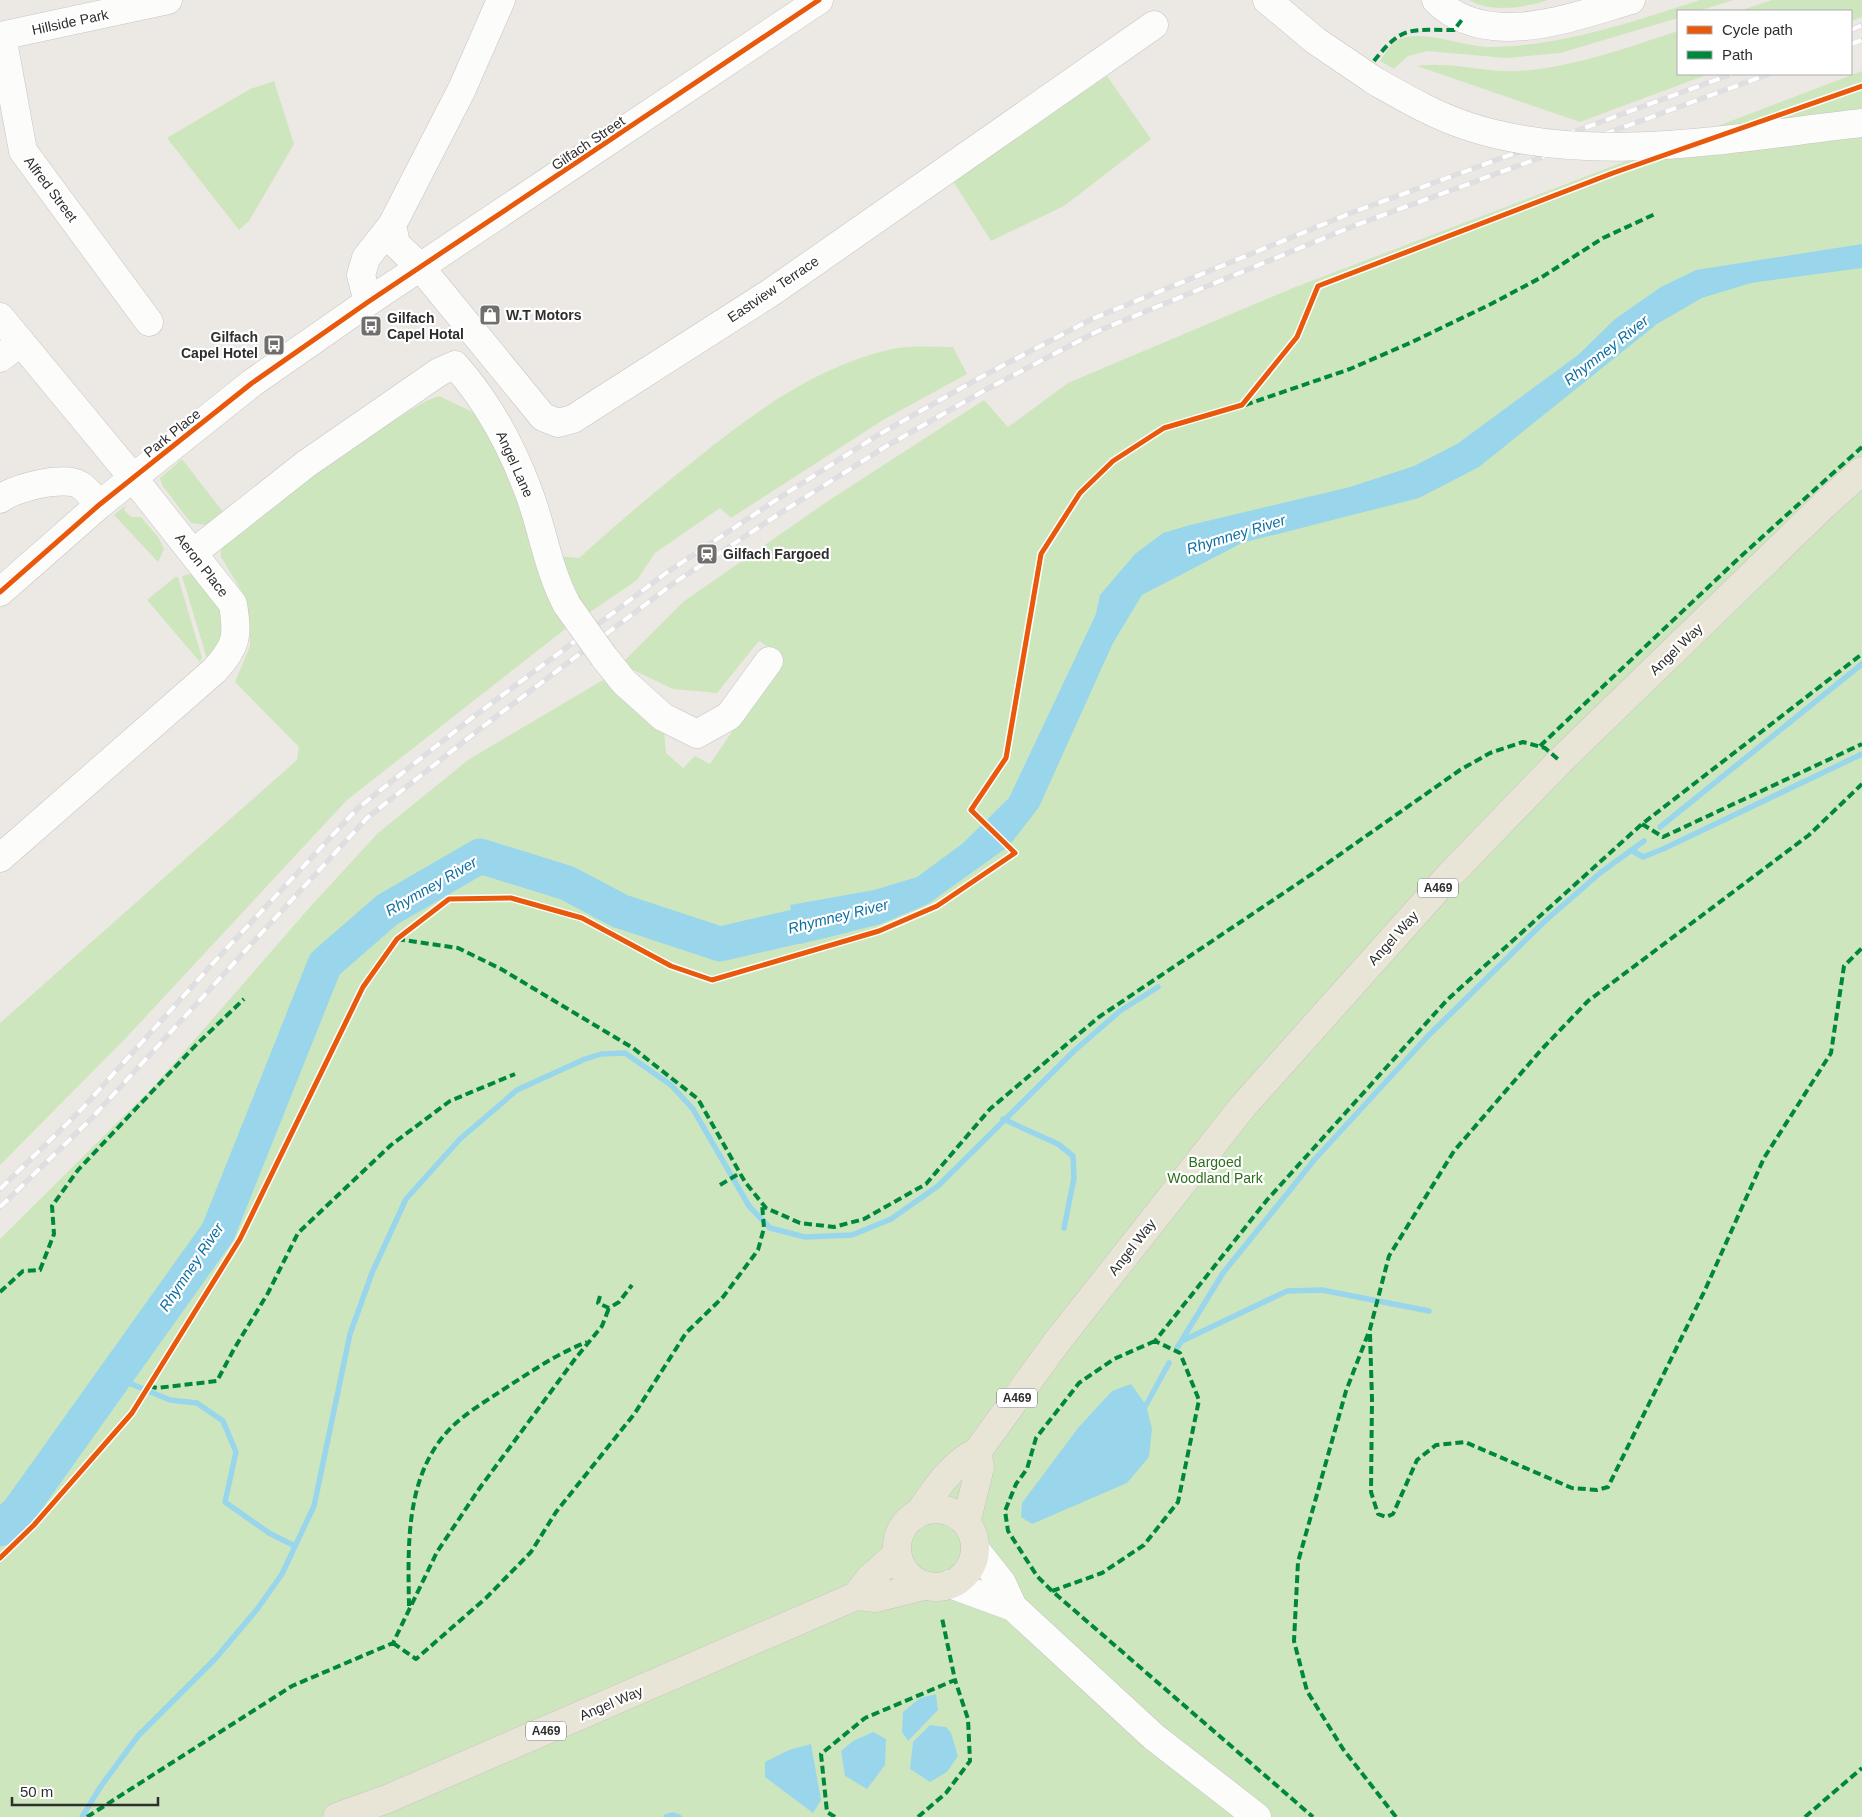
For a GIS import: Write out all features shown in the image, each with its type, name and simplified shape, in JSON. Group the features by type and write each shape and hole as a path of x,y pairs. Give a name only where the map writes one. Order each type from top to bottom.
{"main road":[{"name":"Angel Way","path":"919,1513 934,1491 961,1459 977,1452 1056,1344 1244,1105 1447,878 1560,762 1824,505 1862,472"},
{"name":"A469","path":"937,1585 968,1570 970,1536 980,1467 977,1452"},
{"path":"919,1513 931,1510 944,1510 956,1515 970,1536"},
{"name":"A469","path":"897,1554 897,1542 901,1530 909,1520 919,1513"},
{"name":"Angel Way","path":"856,1596 869,1579 897,1554"},
{"path":"897,1554 906,1574 937,1585"},
{"name":"Angel Way","path":"337,1817 396,1795 856,1596 876,1598 937,1585"}],"street":[{"name":"Hillside Park","path":"1,36 168,0"},
{"path":"368,302 361,275 366,258 392,225 462,89 501,0"},
{"name":"Gilfach Street","path":"368,302 819,0"},
{"path":"1267,0 1316,40 1375,81 1423,109 1468,126 1505,135 1551,142 1633,148 1862,123"},
{"path":"1436,0 1442,6 1473,21 1502,28 1534,26 1631,0"},
{"name":"Eastview Terrace","path":"392,225 396,244 421,268 542,417 558,423 573,419 772,291 1154,25"},
{"name":"Alfred Street","path":"1,36 11,154 149,322"},
{"name":"Park Place","path":"0,592 99,505 252,383 368,302"},
{"name":"Aeron Place","path":"0,317 10,350 134,479 233,604 236,626 232,650 215,670 0,858"},
{"name":"Angel Lane","path":"193,553 306,464 439,372 455,364 478,390 495,420 530,494 555,579 567,605 624,682 663,717 697,734 729,716 769,661"},
{"path":"1,497 63,480 80,485 99,505"},
{"path":"970,1536 1002,1583 1013,1606 1154,1737 1257,1817"},
{"path":"937,1585 1013,1606"}],"green space":[{"path":"1469,0 1548,0 1518,7 1497,8 1487,7"},
{"path":"1700,0 1733,0 1702,10 1677,10 1677,18 1560,53 1506,58 1427,51 1408,56 1394,69 1380,61 1394,43 1409,36 1432,37 1490,47 1517,46 1571,37"},
{"path":"1772,0 1862,0 1862,17 1852,21 1852,10 1742,10"},
{"path":"1677,31 1677,75 1706,75 1580,122 1417,66 1442,65 1519,71 1559,66 1640,44"},
{"name":"Bargoed Woodland Park","path":"1862,71 1862,1817 0,1817 0,1239 156,1084 310,907 378,833 468,760 603,680 629,699 664,732 666,753 683,768 695,756 710,764 783,657 759,641 717,693 673,689 631,669 624,661 683,602 828,501 984,400 1008,427 1068,383 1293,288"},
{"path":"1107,76 1151,139 1064,206 991,241 953,181"},
{"path":"274,81 294,144 249,221 239,230 167,138 250,89"},
{"path":"953,347 967,374 883,420 731,518 720,508 655,553 637,580 564,630 347,800 124,1040 0,1165 0,1023 297,760 299,747 235,682 250,646 250,623 244,595 221,557 221,547 312,471 424,402 439,396 481,416 508,465 537,554 579,558 717,442 763,408 812,379 864,357 892,349"},
{"path":"182,459 227,517 209,530 206,525 191,523 162,485 160,478"},
{"path":"126,505 124,510 131,517 141,517 158,537 164,549 158,562 114,515"},
{"path":"189,574 205,586 224,619 225,635 216,651 207,659 182,576"},
{"path":"175,577 178,577 202,658 200,662 147,600"}],"water":[{"path":"1862,244 1862,268 1751,283 1702,298 1657,324 1479,467 1419,498 1242,543 1142,595 1113,643 1039,807 1009,846 928,904 881,924 800,944 790,905 874,890 917,877 962,844 1009,798 1096,614 1100,595 1135,554 1163,533 1350,487 1414,466 1457,444 1578,355 1615,319 1661,287 1696,270"},
{"path":"1131,1384 1146,1405 1152,1429 1149,1457 1127,1483 1032,1524 1021,1517 1022,1503 1078,1428 1112,1391"},
{"path":"936,1694 938,1710 908,1741 902,1732 903,1712 920,1698"},
{"path":"930,1725 946,1727 951,1733 958,1756 947,1772 930,1782 910,1769 913,1742"},
{"path":"873,1732 886,1739 885,1765 867,1789 845,1776 841,1751 853,1741"},
{"path":"811,1744 821,1800 813,1813 765,1777 765,1762 789,1750"}],"waterway":[{"path":"1660,827 1862,664"},
{"path":"1631,850 1643,857 1663,849 1862,754"},
{"path":"1177,1348 1223,1273 1315,1159 1428,1036 1545,921 1600,873 1644,841"},
{"name":"Rhymney River","path":"0,1529 19,1511 218,1232 325,964 387,910 480,856 567,883 620,911 720,944 842,916"},
{"path":"82,1817 101,1786 138,1736 215,1659 258,1608 282,1574 314,1506 350,1334 372,1273 406,1199 460,1139 517,1090 585,1059 601,1054 625,1053 671,1085 693,1109 749,1206 770,1228 805,1237 852,1235 891,1219 938,1186 1074,1051 1120,1011 1158,987"},
{"path":"1003,1119 1058,1144 1073,1156 1074,1178 1064,1228"},
{"path":"1182,1341 1287,1291 1322,1290 1429,1311"},
{"path":"1146,1405 1169,1363"},
{"path":"116,1375 129,1383 170,1400 197,1403 223,1421 236,1452 225,1502 269,1533 295,1546"},
{"path":"666,1817 673,1815 679,1817"}],"railway":[{"path":"1852,30 1862,25"},
{"path":"1852,44 1862,40"},
{"path":"0,1189 80,1111 215,961 358,808 473,717 666,573 782,496 878,435 981,377 1092,319 1351,213 1729,75"},
{"path":"0,1207 90,1120 367,818 481,728 674,583 782,512 885,447 987,389 1098,331 1356,225 1766,75"}],"marked path":[{"path":"1374,61 1400,35 1417,30 1454,30 1464,17"},
{"path":"1245,405 1350,369 1412,342 1491,304 1542,277 1603,238 1655,214"},
{"path":"1540,746 1739,558 1862,447"},
{"path":"1052,1591 1102,1573 1144,1545 1178,1502 1199,1400 1180,1353 1155,1341 1267,1200 1447,1000 1642,824 1862,654"},
{"path":"397,939 458,948 501,969 633,1048 698,1099 745,1182 766,1208 800,1223 834,1227 864,1219 926,1184 990,1109 1099,1017 1312,874 1460,770 1490,753 1523,742 1545,748 1560,761"},
{"path":"1642,824 1663,837 1862,744"},
{"path":"1396,1817 1343,1749 1307,1691 1294,1641 1298,1562 1346,1391 1370,1329 1389,1256 1454,1151 1541,1050 1588,1001 1809,835 1862,784"},
{"path":"1370,1334 1372,1399 1371,1492 1378,1514 1386,1517 1393,1514 1417,1460 1436,1445 1465,1442 1572,1488 1597,1490 1608,1487 1705,1290 1764,1158 1831,1053 1844,966 1862,948"},
{"path":"0,1292 23,1271 40,1270 54,1234 52,1206 78,1170 196,1045 244,999"},
{"path":"149,1386 157,1388 217,1381 268,1293 298,1233 391,1145 450,1101 515,1074"},
{"path":"720,1185 740,1173"},
{"path":"393,1643 416,1659 486,1598 531,1552 556,1512 635,1413 686,1333 723,1297 758,1250 764,1228 762,1203"},
{"path":"600,1296 598,1303 609,1308 619,1302 632,1285"},
{"path":"87,1817 292,1686 393,1643 437,1552 479,1489 575,1359 602,1326 609,1308"},
{"path":"1155,1341 1114,1359 1079,1383 1036,1438 1027,1469 1016,1484 1005,1511 1008,1531 1037,1576 1052,1591 1313,1817"},
{"path":"409,1606 412,1515 416,1492 423,1471 433,1451 447,1432 472,1410 543,1364 587,1342"},
{"path":"835,1817 827,1812 821,1754 865,1718 955,1680 942,1618"},
{"path":"918,1817 946,1793 970,1761 968,1719 955,1680"},
{"path":"1805,1817 1862,1768"}],"cycle path":[{"path":"0,592 99,505 252,383 368,302 819,0"},
{"path":"0,1558 34,1525 132,1413 240,1239 363,987 397,939 449,899 511,898 582,918 671,966 712,980 879,931 937,906 1015,853 971,810 1006,758 1041,554 1080,493 1113,461 1164,428 1242,405 1297,337 1318,286 1613,173 1862,86"}],"place":[{"name":"W.T Motors","path":"490,315"},
{"name":"Gilfach Capel Hotal","path":"371,326"},
{"name":"Gilfach Capel Hotel","path":"274,345"},
{"name":"Gilfach Fargoed","path":"707,554"}]}
